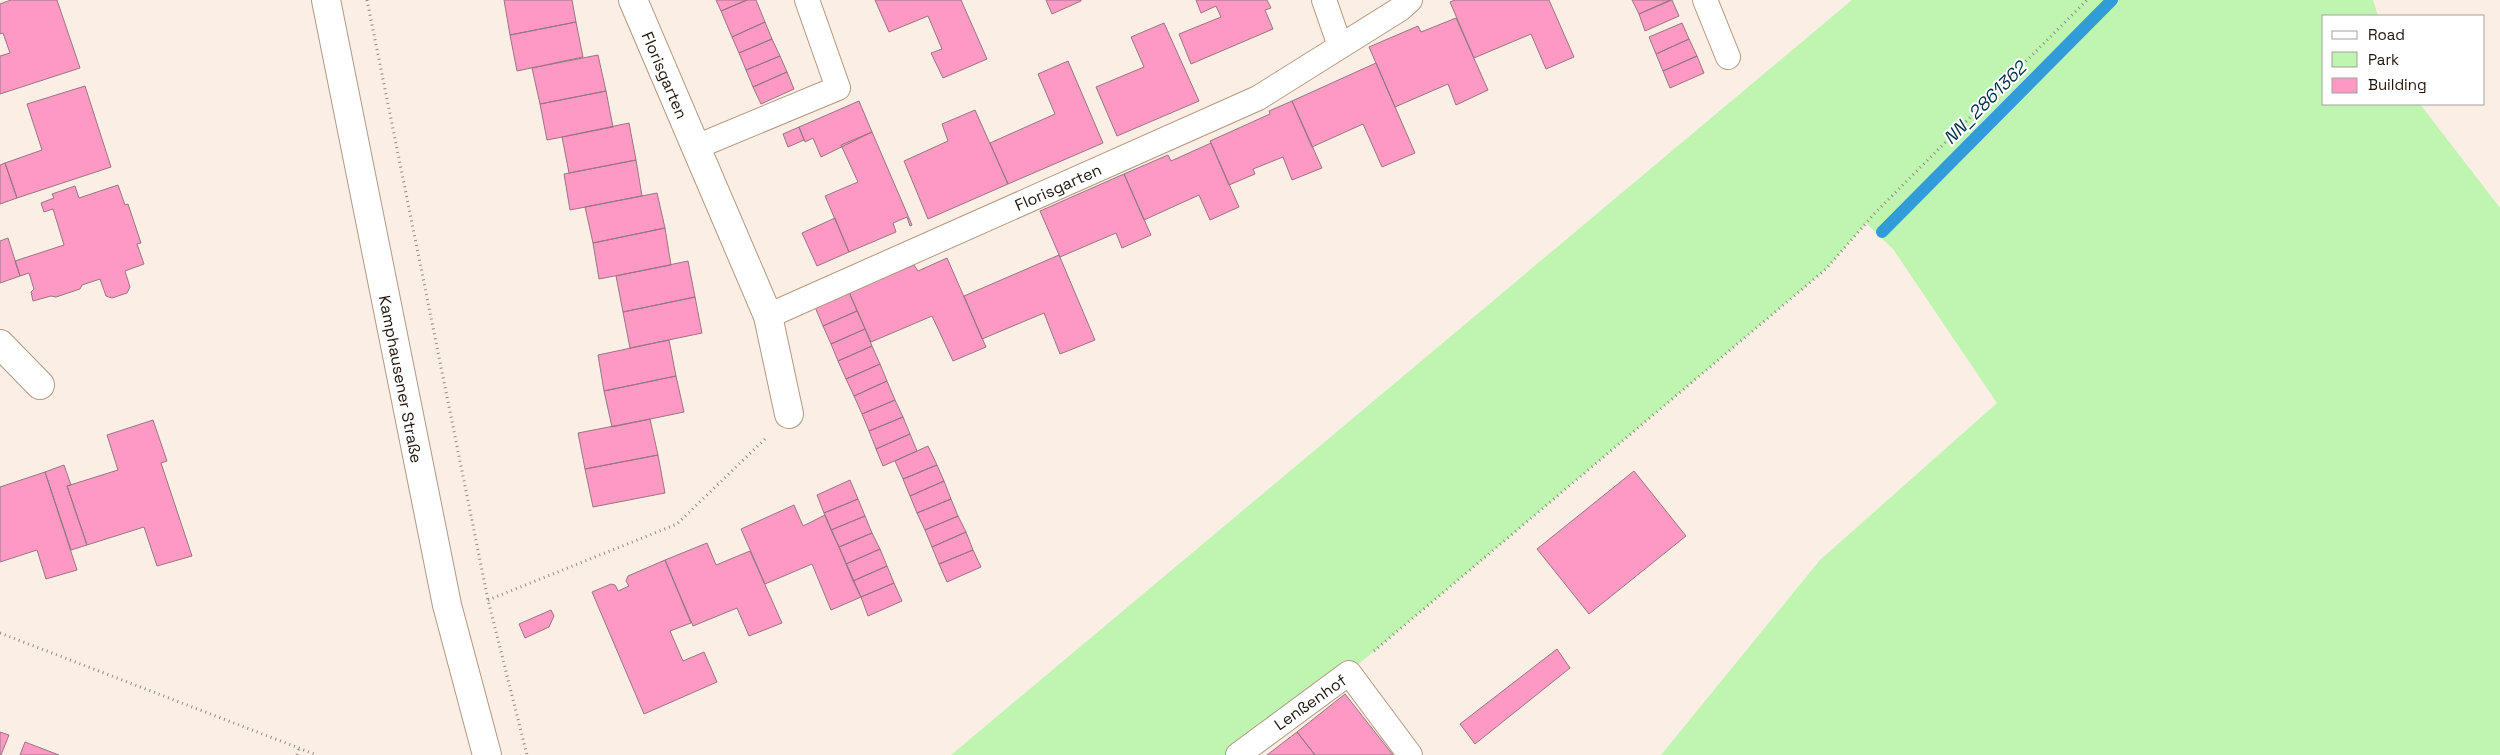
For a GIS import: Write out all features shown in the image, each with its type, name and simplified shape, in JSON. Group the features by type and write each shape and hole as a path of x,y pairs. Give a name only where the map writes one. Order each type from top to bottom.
{"main road":[{"name":"Kamphausener Straße","path":"326,0 447,605 487,755"},
{"name":"Florisgarten","path":"634,0 768,316 789,414"},
{"path":"0,344 40,385"}],"lane":[{"path":"696,147 838,88 807,0"},
{"path":"1324,0 1340,46"},
{"name":"Florisgarten","path":"768,316 1258,98 1400,9 1410,0"},
{"path":"1705,0 1728,57"},
{"name":"Lenßenhof","path":"1238,755 1349,672 1410,755"}],"path":[{"path":"366,0 488,600 527,755"},
{"path":"1349,672 1826,269 1874,214 2087,0"},
{"path":"488,600 677,524 789,414"},
{"path":"0,633 317,755"},
{"path":"298,755 299,749"}],"green space":[{"path":"1852,0 2373,0 2378,15 2322,15 2322,105 2421,105 2500,208 2500,755 1661,755 1820,560 1997,403 1893,249 1866,223 1826,269 1360,663 1231,755 951,755"}],"building":[{"path":"11,0 57,0 80,68 0,94 0,56 10,53 3,33 0,34 0,4"},
{"path":"504,0 572,0 576,22 510,35"},
{"path":"716,0 747,0 721,11"},
{"path":"747,0 756,0 765,22 732,37 721,11"},
{"path":"875,0 961,0 987,59 943,78 931,53 942,49 928,16 889,32"},
{"path":"1046,0 1081,0 1081,1 1052,14"},
{"path":"1196,0 1267,0 1271,8 1265,10 1273,29 1191,64 1179,34 1221,17 1216,6 1201,13"},
{"path":"1455,0 1549,0 1574,57 1546,69 1531,34 1474,58 1450,2"},
{"path":"1632,0 1670,0 1639,14"},
{"path":"1672,0 1679,16 1645,31 1639,14"},
{"path":"1456,18 1488,90 1456,105 1448,84 1395,107 1369,47 1418,26 1421,32"},
{"path":"576,22 583,57 517,71 510,35"},
{"path":"765,22 772,39 739,53 732,37"},
{"path":"1164,23 1199,101 1117,136 1096,87 1144,67 1131,37"},
{"path":"1682,23 1689,39 1656,54 1649,37"},
{"path":"772,39 780,56 746,70 739,53"},
{"path":"1689,39 1697,56 1663,71 1656,54"},
{"path":"598,55 606,91 540,104 532,68"},
{"path":"780,56 787,72 753,87 746,70"},
{"path":"1697,56 1704,73 1670,88 1663,71"},
{"path":"1068,61 1103,143 1008,184 990,143 1055,114 1038,74"},
{"path":"1376,63 1415,153 1382,167 1363,124 1312,147 1292,101"},
{"path":"787,72 794,89 761,104 753,87"},
{"path":"85,86 111,167 17,198 5,163 42,150 27,104"},
{"path":"606,91 613,127 547,140 540,104"},
{"path":"859,101 872,132 821,157 813,138 805,142 799,127"},
{"path":"1292,101 1322,168 1292,180 1283,157 1253,169 1255,174 1229,185 1210,141 1270,114 1269,111"},
{"path":"975,110 1008,184 928,219 904,161 948,141 942,124"},
{"path":"629,123 636,160 569,173 562,137"},
{"path":"799,127 804,140 788,147 783,134"},
{"path":"872,132 912,225 910,226 907,217 893,223 896,232 849,252 825,196 858,182 841,145"},
{"path":"1211,143 1239,207 1210,220 1199,195 1144,220 1124,174 1168,155 1171,161"},
{"path":"636,160 642,196 570,210 564,174"},
{"path":"5,163 17,198 0,204 0,165"},
{"path":"1124,174 1151,235 1122,248 1116,233 1060,257 1040,211"},
{"path":"118,185 125,205 128,204 141,243 137,244 144,264 125,271 130,287 127,293 112,298 106,296 100,279 82,285 80,289 56,297 51,296 33,301 31,292 34,289 29,273 20,276 15,261 64,245 53,209 44,212 41,203 54,198 52,194 75,186 79,198"},
{"path":"657,193 665,228 593,243 585,207"},
{"path":"835,218 849,252 817,266 802,233"},
{"path":"665,228 671,265 599,279 593,243"},
{"path":"8,238 20,276 0,283 0,241"},
{"path":"1059,255 1095,340 1060,354 1044,313 982,339 964,296"},
{"path":"947,258 986,347 953,361 932,316 871,342 849,292 914,265 918,271"},
{"path":"688,261 695,297 623,312 616,276"},
{"path":"849,292 857,311 823,326 815,307"},
{"path":"695,297 702,333 630,348 623,312"},
{"path":"857,311 865,329 831,344 823,326"},
{"path":"865,329 872,346 838,361 831,344"},
{"path":"669,340 676,376 604,391 598,355"},
{"path":"872,346 880,364 846,379 838,361"},
{"path":"880,364 887,381 854,396 846,379"},
{"path":"676,376 684,412 612,427 604,391"},
{"path":"887,381 895,400 862,414 854,396"},
{"path":"895,400 903,417 869,431 862,414"},
{"path":"903,417 910,434 876,449 869,431"},
{"path":"650,419 658,455 585,469 578,433"},
{"path":"153,420 167,461 161,463 192,556 157,566 144,527 87,545 67,486 118,470 107,435"},
{"path":"910,434 917,451 883,466 876,449"},
{"path":"928,446 937,465 903,479 895,461"},
{"path":"658,455 665,493 593,507 585,469"},
{"path":"64,465 71,485 67,486 87,545 71,550 45,472"},
{"path":"937,465 944,481 910,496 903,479"},
{"path":"1634,471 1686,536 1589,614 1537,549"},
{"path":"45,472 77,570 46,579 37,550 0,562 0,487"},
{"path":"850,480 858,499 824,513 817,495"},
{"path":"944,481 951,499 917,513 910,496"},
{"path":"858,499 865,516 831,530 824,513"},
{"path":"951,499 958,516 925,530 917,513"},
{"path":"794,505 803,526 825,515 861,597 831,610 812,564 765,584 741,529"},
{"path":"865,516 872,533 839,547 831,530"},
{"path":"958,516 966,532 932,547 925,530"},
{"path":"966,532 973,550 939,564 932,547"},
{"path":"872,533 880,549 846,564 839,547"},
{"path":"707,543 716,565 750,551 782,623 749,636 737,608 693,626 665,560"},
{"path":"880,549 887,566 853,581 846,564"},
{"path":"973,550 981,567 947,582 939,564"},
{"path":"665,560 691,623 670,631 683,661 704,652 717,682 644,714 592,592 611,584 615,585 618,591 629,586 626,581 628,576"},
{"path":"887,566 894,583 861,597 853,581"},
{"path":"894,583 902,601 868,616 861,597"},
{"path":"551,610 554,616 549,627 525,638 519,624"},
{"path":"1557,649 1570,668 1475,744 1460,724"},
{"path":"1345,694 1393,755 1315,755 1297,732"},
{"path":"0,732 9,735 1,755 0,755"},
{"path":"1297,732 1315,755 1267,755"},
{"path":"25,742 59,755 20,755"}],"waterway":[{"name":"NN_2861362","path":"1882,232 2112,0"}]}
